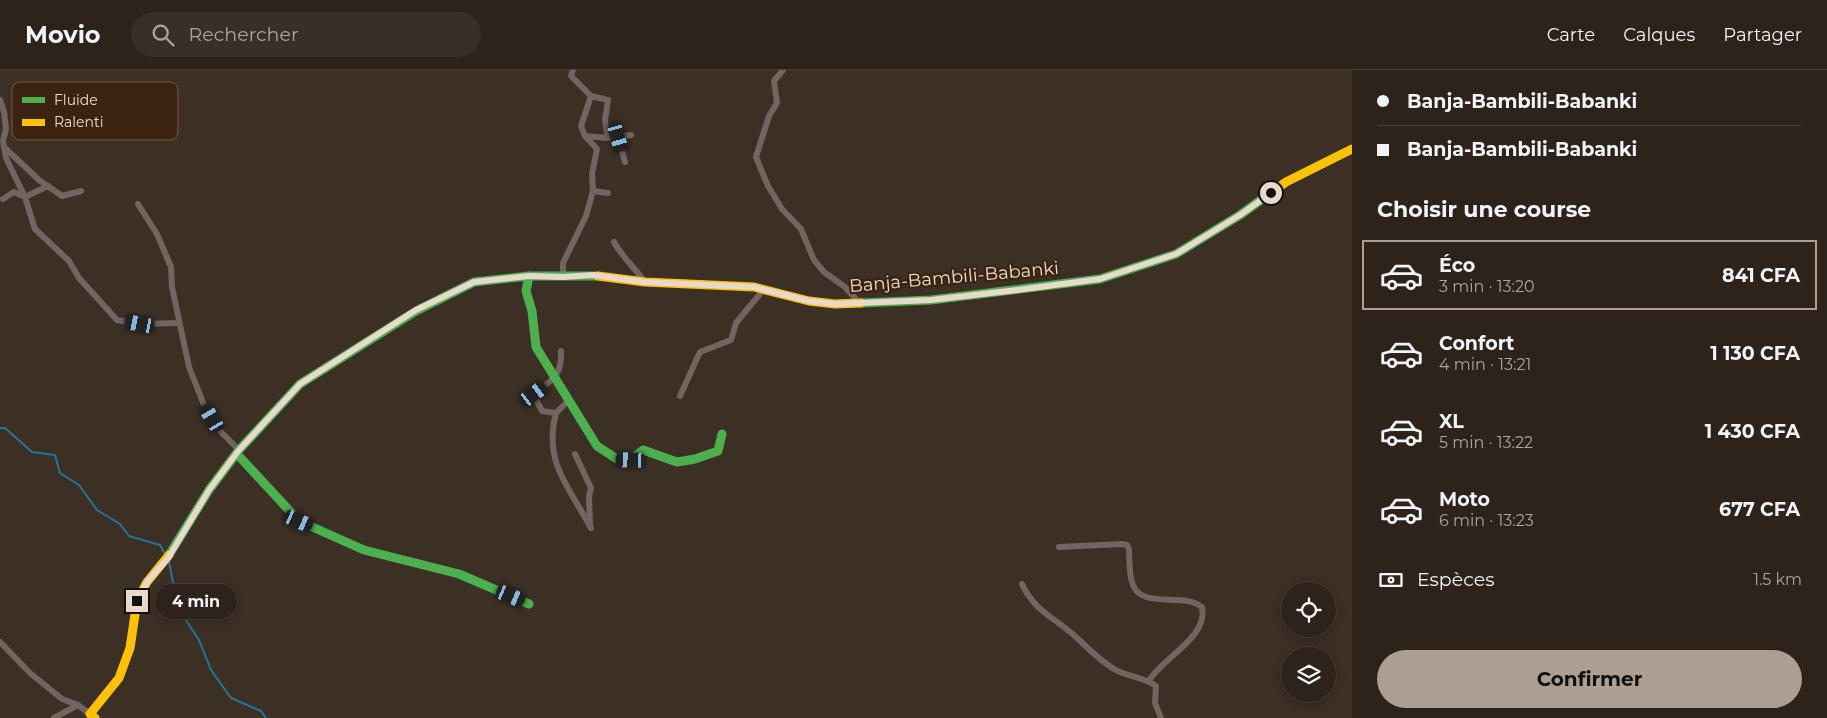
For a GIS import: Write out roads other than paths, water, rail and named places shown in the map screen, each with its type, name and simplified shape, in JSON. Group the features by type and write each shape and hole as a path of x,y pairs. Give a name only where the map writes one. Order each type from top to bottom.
{"street":[{"path":"573,70 571,76 591,96 608,100 605,120 608,138"},
{"path":"784,70 774,81 777,103 769,116 756,157 782,209 801,229 814,260 824,272 845,287 860,304"},
{"path":"563,277 563,263 586,216 594,191 592,174 597,149 585,136 581,126 591,96"},
{"path":"0,100 6,129 4,147 6,158 25,197 35,228 68,261 79,278 118,320 140,324 179,323"},
{"path":"585,136 608,138 631,135"},
{"path":"618,137 625,162"},
{"path":"4,147 39,180 62,196 81,191"},
{"name":"Banja-Bambili-Babanki","path":"93,716 119,678 130,648 137,601 147,582 168,558 209,490 238,452 300,384 416,310 474,282 529,276 563,277 593,275 645,282 754,287 809,301 860,304 931,300 1100,279 1176,254 1240,215 1286,182 1352,149"},
{"path":"25,197 48,186"},
{"path":"594,191 608,193"},
{"path":"3,199 14,192 25,197"},
{"path":"138,204 157,234 171,266 172,288 189,367 204,405 219,430 299,521 364,550 459,574 529,604"},
{"path":"614,242 621,254 628,259 645,282"},
{"path":"529,276 526,291 532,311 536,348 597,446 617,459 631,460 643,450 676,462 695,460 718,451 722,434"},
{"path":"680,396 700,352 731,340 736,322 764,289"},
{"path":"556,413 542,411 534,394 554,379 561,364 561,351"},
{"path":"568,401 556,413 552,426 552,445 557,468 590,528 589,496 591,488 575,454"},
{"path":"1059,548 1127,545 1129,549 1130,577 1134,590 1142,596 1162,600 1184,600 1200,605 1202,608 1200,629 1176,654 1157,669 1149,681"},
{"path":"1022,584 1028,597 1041,611 1075,636 1091,652 1114,669 1131,677 1149,681 1156,686 1155,703 1161,718"},
{"path":"0,642 30,673 62,700 78,705 93,716"},
{"path":"54,718 78,705"}],"waterway":[{"path":"0,428 5,428 32,452 55,455 60,473 79,485 97,510 120,524 129,536 160,545 166,556"},
{"path":"169,562 178,608 199,640 211,670 231,698 261,711 266,718"}]}
